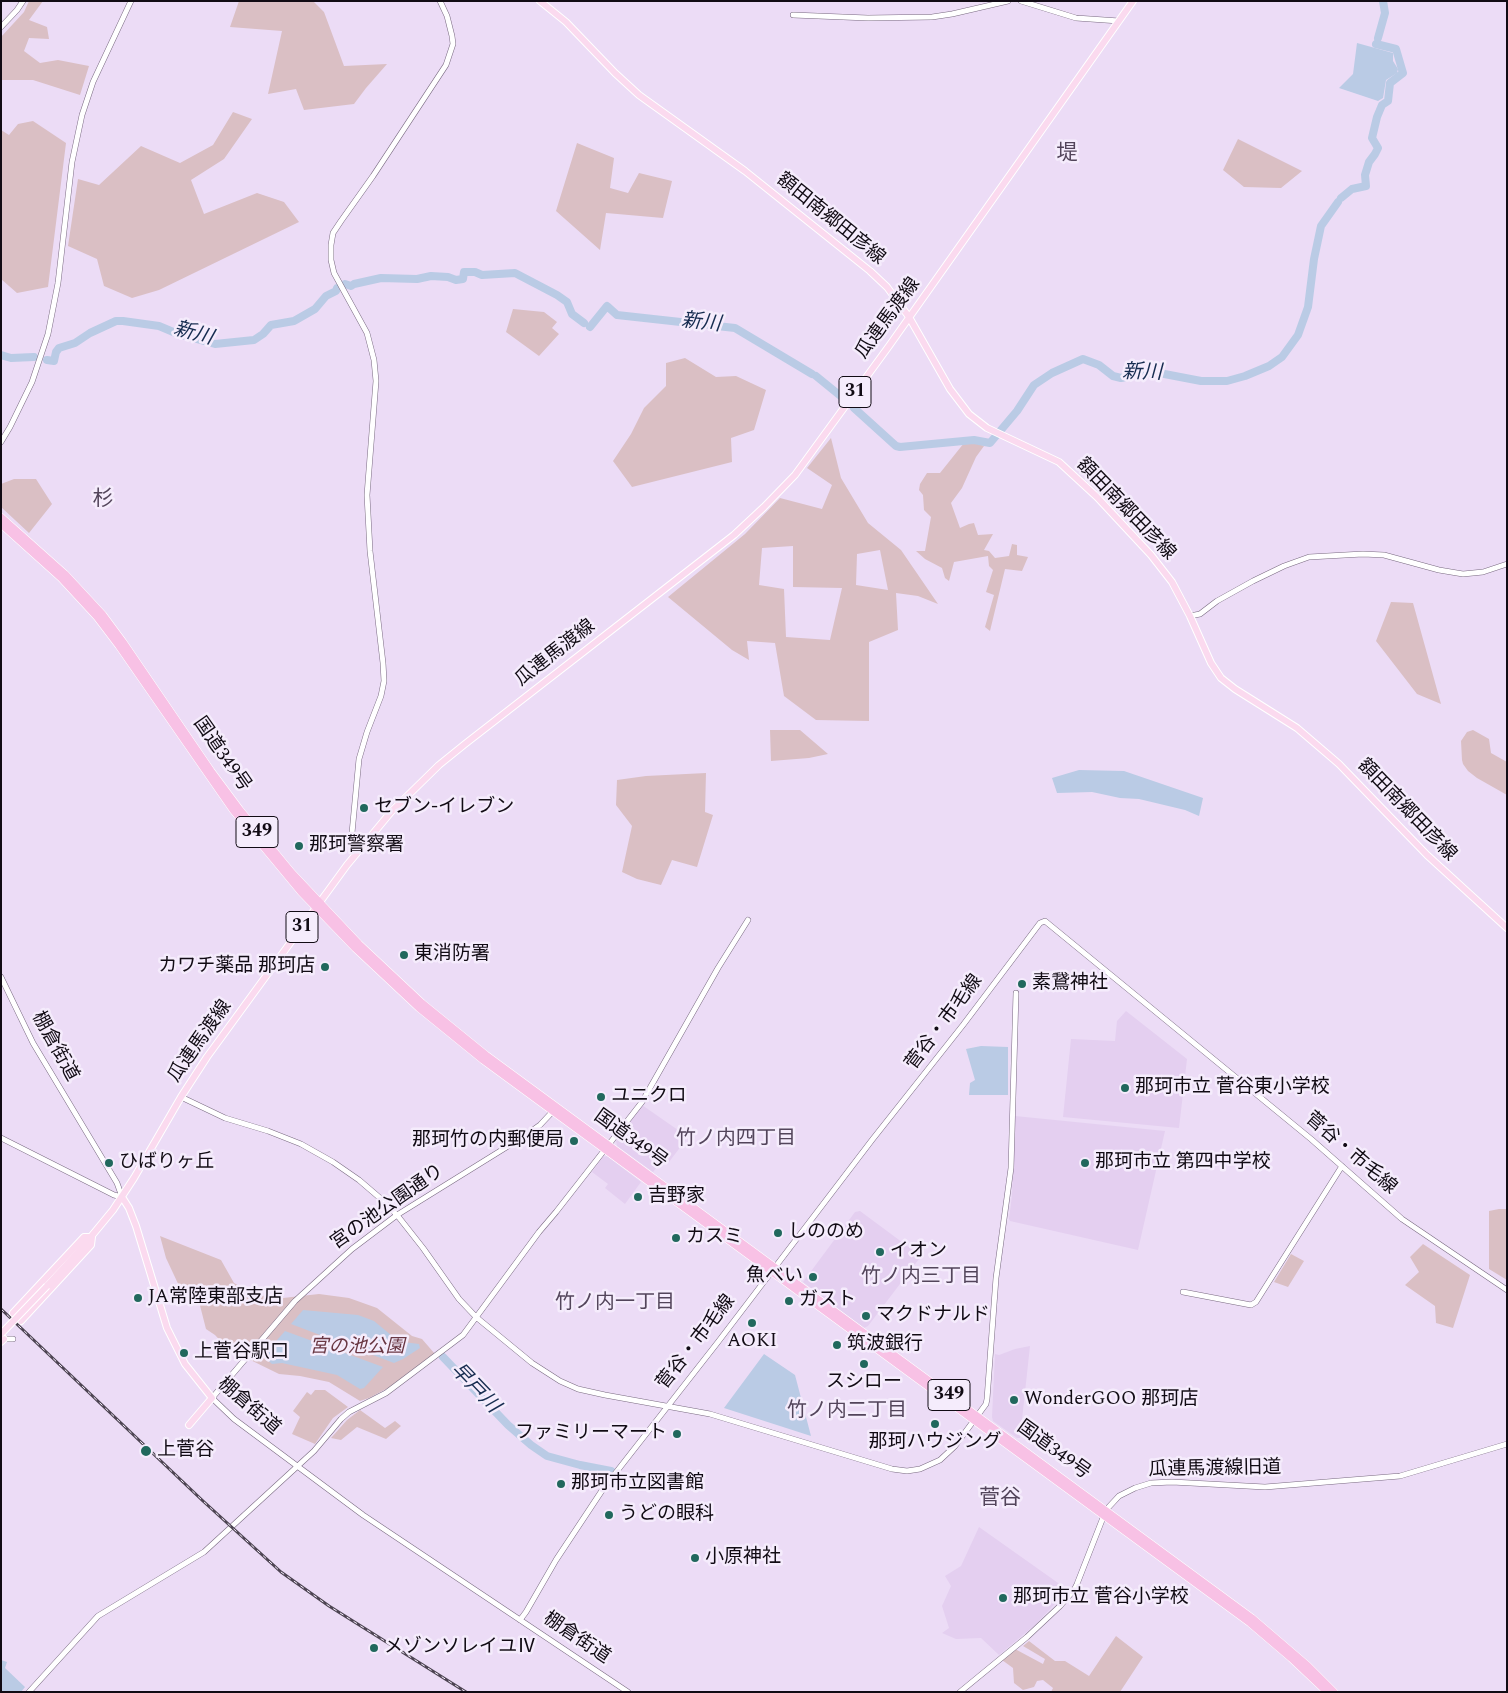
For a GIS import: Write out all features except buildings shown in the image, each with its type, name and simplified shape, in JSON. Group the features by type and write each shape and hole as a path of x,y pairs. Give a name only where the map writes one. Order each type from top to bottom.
{"highway":[{"name":"国道349号","path":"1,517 65,574 103,615 211,771 317,906"},
{"name":"国道349号","path":"1,524 61,578 98,617 233,810 317,906 422,1003 607,1148 1258,1623 1308,1666 1334,1692"},
{"name":"国道349号","path":"1105,1512 1250,1623 1327,1692"}],"main road":[{"name":"額田南郷田彦線","path":"540,1 566,22 615,73 639,94 746,171 870,271 887,287 909,317 959,403 969,414 998,434 1058,462 1097,497 1151,555 1172,582 1190,616 1210,663 1221,678 1234,689 1297,728 1339,764 1427,855 1507,928"},
{"name":"瓜連馬渡線","path":"2,1339 46,1286 92,1237 122,1197 207,1057 317,906 391,812 439,766 734,535 764,507 800,467 1134,1"},
{"name":"棚倉街道","path":"122,1197 129,1208 136,1226 166,1328 185,1364 212,1398"},
{"path":"13,1313 84,1238 92,1237 91,1245 21,1321"},
{"path":"188,1425 212,1398"}],"street":[{"path":"1,27 23,1"},
{"path":"1,442 32,382 48,334 58,283 72,162 82,115 93,82 131,1"},
{"path":"362,847 355,840 352,833 359,759 384,681 370,551 368,495 376,381 374,360 367,333 334,273 330,260 331,245 333,233 340,221 373,176 446,65 453,44 447,16 440,1"},
{"path":"793,15 868,18 932,17 1008,1"},
{"path":"1021,1 1076,18 1119,21"},
{"path":"1190,616 1200,614 1216,601 1253,581 1284,566 1309,557 1363,554 1384,555 1439,570 1463,574 1484,572 1507,564"},
{"path":"29,1692 92,1621 215,1544 314,1451 349,1412 386,1393 456,1341 642,1102 718,968 748,920"},
{"name":"菅谷・市毛線","path":"520,1620 556,1560 603,1489 1040,923 1045,921 1134,992 1311,1139 1402,1219 1507,1290"},
{"name":"棚倉街道","path":"1,977 33,1043 117,1183 122,1197"},
{"path":"181,1097 214,1114 268,1131 315,1151 359,1180 397,1216 459,1299 476,1317 526,1358 560,1381 578,1389 596,1393 667,1408 710,1414 892,1469 907,1471 920,1469 940,1460 954,1446 986,1404 996,1278 1011,1168 1016,993"},
{"name":"宮の池公園通り","path":"212,1398 295,1301 352,1248 397,1216 540,1125 555,1109"},
{"path":"1,1138 114,1195 122,1197"},
{"path":"1183,1292 1251,1305 1256,1302 1342,1166"},
{"path":"2,1339 13,1339"},
{"name":"棚倉街道","path":"212,1398 230,1415 363,1516 628,1692"},
{"name":"瓜連馬渡線旧道","path":"960,1692 1044,1622 1074,1590 1105,1512 1119,1496 1135,1488 1151,1483 1172,1482 1265,1487 1400,1476 1507,1444"}],"shaded area":[{"name":"那珂市立 菅谷東小学校","path":"1126,1011 1187,1059 1179,1128 1063,1117 1071,1039 1115,1041 1117,1021"},
{"path":"642,1105 688,1137 669,1162 664,1158 653,1172 617,1146 616,1141"},
{"name":"那珂市立 第四中学校","path":"1015,1116 1165,1131 1138,1250 1010,1221"},
{"path":"607,1156 641,1182 625,1204 605,1188 608,1184 592,1172 603,1157"},
{"path":"860,1211 918,1254 919,1259 868,1326 864,1328 803,1282 855,1212"},
{"path":"1030,1346 1020,1438 1017,1438 993,1421 995,1354 999,1355"},
{"name":"那珂市立 菅谷小学校","path":"979,1527 1068,1590 1035,1625 999,1655 981,1638 956,1639 942,1633 949,1628 942,1606 951,1586 945,1576 961,1566"}],"green space":[{"path":"29,1 43,1 29,20 47,27 49,39 29,38 24,51 40,63 58,60 89,66 80,95 33,80 1,80 1,37 24,12"},
{"path":"239,1 313,1 324,12 344,66 387,64 354,104 304,110 296,89 268,94 282,31 230,27"},
{"path":"233,112 252,119 224,159 191,180 204,214 257,193 284,202 299,222 159,290 132,298 104,286 97,259 68,246 78,179 99,185 141,146 180,163 213,145"},
{"path":"33,121 66,143 48,287 17,293 1,279 1,130 9,135 18,124"},
{"path":"1238,139 1302,171 1281,188 1244,187 1223,170"},
{"path":"577,143 614,158 610,188 628,193 639,173 672,181 663,218 606,213 600,250 556,211"},
{"path":"513,309 544,312 557,322 552,328 559,334 539,356 506,332"},
{"path":"685,358 716,377 736,376 766,390 754,430 731,438 732,462 632,487 613,461 631,434 644,408 666,386 666,363"},
{"path":"831,438 841,478 868,523 901,550 938,604 918,596 896,593 898,630 869,642 869,721 816,720 784,696 775,643 747,641 749,660 732,650 668,597 745,534 780,498 822,509 832,485 807,468","holes":["793,546 793,587 842,588 830,640 786,637 784,589 759,585 762,548","880,550 888,590 856,585 857,554"]},
{"path":"974,442 984,446 976,457 962,488 951,503 960,528 974,523 978,535 993,534 984,550 989,551 995,558 1009,556 1012,544 1017,545 1017,555 1028,557 1022,571 1005,569 990,631 985,627 994,595 986,592 993,570 989,566 988,556 954,562 949,581 945,578 942,568 925,559 916,551 925,551 931,517 924,510 923,495 919,490 920,484 927,473 940,473 964,443"},
{"path":"14,479 36,479 52,504 29,533 1,507 1,484"},
{"path":"1391,602 1413,603 1441,704 1417,694 1376,641"},
{"path":"770,730 800,730 828,754 809,758 771,761"},
{"path":"1473,730 1489,739 1491,753 1507,762 1507,795 1477,778 1463,764 1461,741 1467,732"},
{"path":"706,773 705,812 713,815 697,867 672,860 661,885 637,879 622,872 632,826 616,805 617,780 646,776"},
{"path":"1507,1209 1507,1280 1489,1269 1489,1211"},
{"name":"宮の池公園","path":"160,1236 221,1260 234,1283 256,1295 283,1298 319,1294 349,1298 377,1308 412,1336 422,1339 435,1354 388,1388 360,1401 329,1382 279,1374 228,1349 215,1335 206,1329 195,1286 181,1290 166,1258"},
{"path":"1423,1244 1470,1275 1453,1328 1436,1323 1435,1306 1405,1285 1419,1272 1410,1257"},
{"path":"1291,1254 1304,1261 1288,1287 1274,1282"},
{"path":"315,1390 325,1390 348,1407 333,1418 315,1444 292,1434 300,1417 293,1411 307,1392 311,1395"},
{"path":"360,1410 385,1428 395,1421 401,1426 386,1439 357,1427 341,1440 331,1438 347,1420"},
{"path":"1116,1636 1143,1657 1120,1692 1051,1692 1053,1688 1043,1680 1037,1681 1034,1687 1023,1690 1014,1683 1013,1668 1002,1660 1015,1649 1043,1664 1045,1659 1023,1646 1029,1641 1055,1661 1065,1661 1089,1676"}],"water":[{"path":"1357,43 1393,53 1393,61 1398,69 1397,73 1386,80 1383,98 1378,101 1339,88 1353,74"},
{"path":"1079,770 1124,771 1203,798 1199,816 1185,810 1139,799 1120,798 1092,792 1057,793 1052,778"},
{"path":"981,1046 1008,1047 1008,1095 969,1095 970,1083 975,1080 966,1049"},
{"path":"303,1310 358,1315 374,1321 397,1340 419,1344 420,1348 394,1363 291,1324"},
{"path":"285,1331 383,1367 364,1388 360,1389 337,1375 282,1363 272,1364 263,1356"},
{"path":"764,1354 795,1375 811,1436 724,1408"},
{"path":"1,1660 7,1662 5,1668 25,1687 21,1692 1,1692"}],"waterway":[{"name":"新川","path":"1378,38 1385,13 1383,1"},
{"name":"新川","path":"1341,198 1352,189 1366,186 1365,175 1369,162 1378,148 1372,138 1377,117 1382,105 1388,101 1390,83 1403,73 1396,49 1377,43"},
{"name":"新川","path":"854,408 896,446 974,440 990,443 1017,411 1034,385 1052,373 1083,359 1099,365 1113,376 1121,378 1154,372 1201,381 1227,381 1269,366 1282,357 1298,335 1308,307 1314,259 1321,226 1338,202"},
{"name":"新川","path":"345,284 351,286 381,278 417,279 431,276 448,277 456,280 463,279 464,272 475,272 482,275 515,273 567,302 572,314 584,323"},
{"name":"新川","path":"47,360 54,361 59,348 75,343 90,333 116,321 159,326 178,334 215,344 254,340 271,325 294,321 315,309 326,296 336,291 337,288"},
{"name":"新川","path":"590,327 607,306 617,315 735,328 812,374"},
{"name":"新川","path":"1,355 11,358 34,357"},
{"name":"新川","path":"816,376 843,398"},
{"name":"早戸川","path":"443,1357 508,1425 547,1456 611,1471"}],"railway":[{"path":"1,1309 203,1501 281,1572 329,1606 466,1692"}],"place":[{"name":"セブン-イレブン","path":"364,808"},
{"name":"那珂警察署","path":"299,846"},
{"name":"東消防署","path":"404,955"},
{"name":"カワチ薬品 那珂店","path":"325,967"},
{"name":"素鵞神社","path":"1022,984"},
{"name":"那珂市立 菅谷東小学校","path":"1125,1088"},
{"name":"ユニクロ","path":"601,1097"},
{"name":"那珂竹の内郵便局","path":"574,1141"},
{"name":"ひばりヶ丘","path":"109,1163"},
{"name":"那珂市立 第四中学校","path":"1085,1163"},
{"name":"吉野家","path":"638,1197"},
{"name":"しののめ","path":"778,1233"},
{"name":"カスミ","path":"676,1238"},
{"name":"イオン","path":"880,1252"},
{"name":"魚べい","path":"813,1277"},
{"name":"JA常陸東部支店","path":"138,1298"},
{"name":"ガスト","path":"789,1301"},
{"name":"マクドナルド","path":"866,1316"},
{"name":"AOKI","path":"752,1323"},
{"name":"筑波銀行","path":"837,1345"},
{"name":"上菅谷駅口","path":"184,1353"},
{"name":"スシロー","path":"864,1364"},
{"name":"WonderGOO 那珂店","path":"1014,1400"},
{"name":"那珂ハウジング","path":"935,1424"},
{"name":"ファミリーマート","path":"677,1434"},
{"name":"上菅谷","path":"146,1451"},
{"name":"那珂市立図書館","path":"561,1484"},
{"name":"うどの眼科","path":"609,1515"},
{"name":"小原神社","path":"695,1558"},
{"name":"那珂市立 菅谷小学校","path":"1003,1598"},
{"name":"メゾンソレイユⅣ","path":"374,1648"}],"district":[{"name":"堤","path":"1067,155"},
{"name":"杉","path":"103,501"},
{"name":"竹ノ内四丁目","path":"736,1140"},
{"name":"竹ノ内三丁目","path":"921,1278"},
{"name":"竹ノ内一丁目","path":"615,1304"},
{"name":"竹ノ内二丁目","path":"847,1412"},
{"name":"菅谷","path":"1000,1500"}]}
